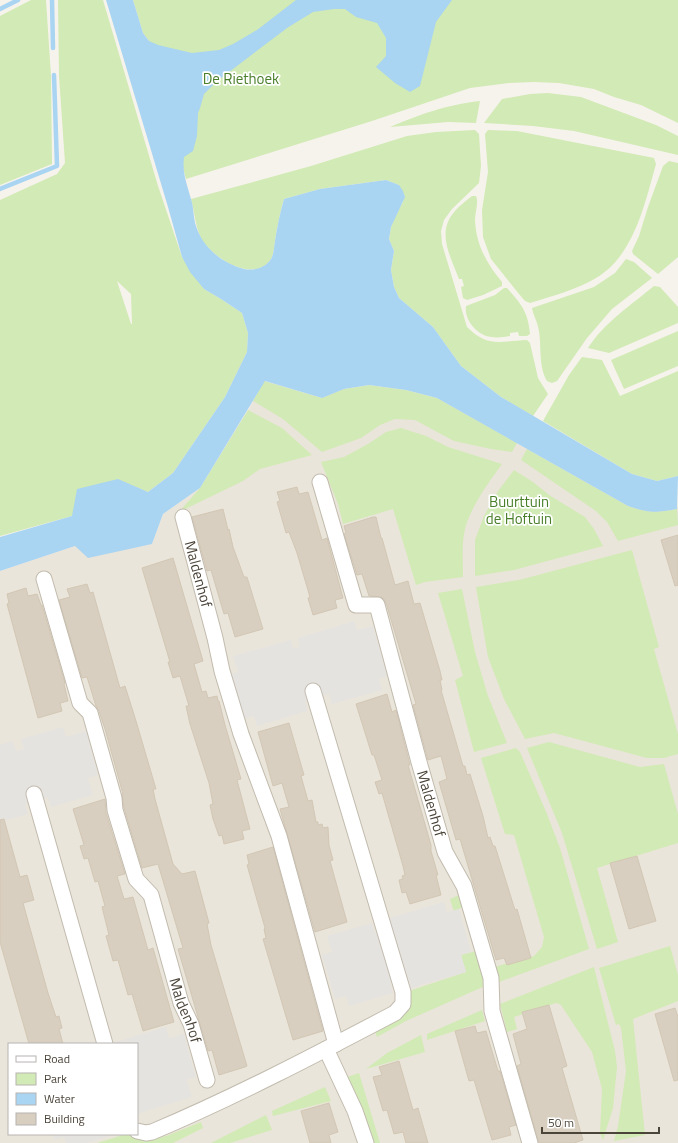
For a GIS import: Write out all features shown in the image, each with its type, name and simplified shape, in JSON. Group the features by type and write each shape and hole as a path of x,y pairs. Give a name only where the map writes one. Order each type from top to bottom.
{"street":[{"name":"Maldenhof","path":"320,482 356,605 377,605 445,852 464,886 491,978 492,1011 530,1143"},
{"name":"Maldenhof","path":"183,517 224,678 241,734 279,836 331,1047 366,1143"},
{"name":"Maldenhof","path":"44,579 80,703 90,713 114,798 115,810 136,879 151,895 181,1003 191,1024 207,1080"},
{"path":"138,1131 146,1133 152,1132 197,1113 331,1047 395,1012 403,1004 404,998 313,691"},
{"path":"34,794 105,1043"}],"shaded area":[{"path":"264,381 321,398 344,389 437,398 628,506 677,509 678,503 678,1143 0,1143 0,571 75,546 152,544 163,514 200,488"},
{"path":"354,621 357,630 373,626 387,676 379,679 382,690 332,704 329,694 305,701 307,711 257,726 254,716 242,719 229,675 238,672 233,656 291,640 293,648 300,647 298,638"},
{"path":"63,727 66,737 86,731 98,775 88,778 93,795 51,807 48,797 25,804 28,814 0,822 0,745 12,741 16,751 24,749 21,739"},
{"path":"444,902 447,912 459,909 471,952 461,955 466,972 411,988 408,978 390,983 393,993 349,1006 346,996 335,999 322,955 332,952 327,936 372,923 375,933 392,928 389,918"},
{"path":"166,1027 169,1038 184,1034 196,1077 187,1080 192,1097 138,1114 138,1043 112,1043"},
{"path":"52,1135 114,1135 86,1143 66,1143 64,1137 54,1140"}],"green space":[{"path":"31,0 46,0 51,76 52,164 0,185 0,16"},
{"path":"58,0 103,0 158,186 182,257 204,289 242,313 248,333 247,352 225,397 173,473 148,492 118,480 72,516 0,536 0,200 57,174 65,163 59,76","holes":["117,281 131,294 132,324"]},
{"name":"De Riethoek","path":"133,0 678,0 678,123 641,105 594,89 559,83 509,83 470,88 372,121 186,179 149,41 143,33"},
{"path":"548,93 581,97 656,125 678,136 678,155 574,131 533,126 484,123 502,99 530,94"},
{"path":"480,101 476,123 448,122 390,127 434,111"},
{"path":"475,130 479,134 481,166 479,183 452,209 444,220 441,231 442,244 467,327 474,334 488,341 502,342 527,340 530,343 538,378 548,394 533,416 501,397 461,366 433,327 399,298 394,287 391,270 394,251 389,239 391,227 403,202 399,185 386,180 320,189 284,199 272,257 264,266 255,269 245,269 225,261 202,240 196,225 191,199 311,166 407,136 436,132"},
{"path":"488,130 517,131 654,158 656,164 636,227 629,243 609,268 596,278 572,289 530,303 525,301 491,259 483,237 482,210 488,172 485,134"},
{"path":"669,161 678,163 678,257 658,274 633,254 632,251 639,236 663,166"},
{"path":"472,196 476,196 477,199 475,220 480,246 487,261 502,282 502,286 483,295 467,300 463,298 461,287 464,286 462,279 459,279 446,244 446,227 449,219 457,209"},
{"path":"626,259 634,262 652,278 612,309 587,338 557,381 552,383 547,381 542,367 539,330 532,308 594,287 615,273"},
{"path":"654,286 660,287 678,307 678,323 609,353 588,348 594,339 610,322"},
{"path":"504,288 507,288 526,314 530,334 527,336 519,336 518,332 510,333 510,336 486,336 476,330 469,321 466,306 495,295"},
{"path":"678,331 678,366 624,389 611,360"},
{"path":"582,357 602,360 620,396 678,371 678,476 657,481 632,474 543,421 569,375"},
{"path":"264,381 322,398 344,389 369,385 406,390 437,398 517,443 512,452 491,449 454,441 415,420 395,419 380,425 361,438 322,452 283,419 253,401"},
{"path":"248,410 282,428 312,455 260,469 243,481 179,512 200,488"},
{"path":"401,428 426,436 448,447 502,464 478,499 467,522 463,542 463,577 425,582 416,585 393,509 343,524 338,504 321,462 344,457 386,432"},
{"path":"527,449 628,506 652,512 677,509 678,525 618,541 607,522 596,511 521,460"},
{"name":"Buurttuin de Hoftuin","path":"514,470 533,482 549,495 585,517 594,529 603,546 514,570 475,576 475,540 484,516 498,491"},
{"path":"632,550 659,647 654,649 678,734 678,754 664,758 647,758 554,733 525,739 504,699 488,657 476,587 519,580"},
{"path":"462,589 475,652 488,696 507,743 474,752 455,680 463,676 438,593"},
{"path":"549,742 640,767 664,764 678,814 678,843 597,868 618,942 597,949 562,833 527,748"},
{"path":"516,748 520,752 560,848 589,949 499,982 494,967 534,956 542,947 544,937 514,835 505,834 481,758"},
{"path":"459,895 464,906 454,912 450,899"},
{"path":"670,946 678,975 678,1001 633,1019 645,1135 614,1141 618,1126 626,1071 621,1028 619,1024 616,1025 599,968"},
{"path":"476,951 485,986 406,1021 377,1037 374,1028 406,992 466,972 461,955"},
{"path":"594,967 615,1051 617,1067 613,1108 603,1140 600,1133 602,1089 592,1052 561,1005 556,1003 514,1017 517,1029 507,1032 500,1004"},
{"path":"482,1010 485,1021 427,1040 427,1034"},
{"path":"421,1035 425,1052 366,1069 387,1053"},
{"path":"359,1073 380,1143 372,1143 347,1077"},
{"path":"325,1087 331,1101 273,1116 272,1111"},
{"path":"266,1115 272,1130 230,1143 211,1143"},
{"path":"201,1122 203,1128 173,1143 97,1143 123,1135 132,1135 143,1141 166,1136"}],"water":[{"path":"106,0 133,0 143,33 149,41 158,45 192,53 219,50 233,44 257,30 296,0 452,0 436,22 420,86 410,92 395,83 376,67 386,56 386,38 377,23 356,17 345,9 313,12 287,28 216,82 204,94 198,113 197,136 193,151 184,157 185,178 192,202 195,223 199,234 208,248 221,259 244,269 252,270 266,265 272,257 284,199 320,189 386,180 399,185 405,197 391,227 389,239 394,251 391,270 394,287 399,298 433,327 461,366 501,397 632,474 657,481 678,476 677,509 652,512 628,506 437,398 406,390 369,385 344,389 322,398 265,381 200,488 163,514 152,544 88,558 75,546 0,571 0,537 72,516 77,489 118,479 148,492 173,473 225,397 247,352 248,333 242,313 204,289 190,272 182,257"}],"building":[{"path":"297,487 299,494 308,492 322,540 327,538 343,598 335,600 337,608 313,615 308,598 310,597 297,553 289,532 286,533 277,502 280,501 277,492"},
{"path":"223,509 233,547 244,577 247,577 263,629 235,637 228,613 224,614 211,570 207,571 192,517"},
{"path":"376,517 395,585 408,581 414,604 420,603 440,671 442,680 440,680 441,690 463,766 465,766 467,775 470,774 488,838 490,837 493,846 495,846 515,910 517,909 531,958 507,965 504,958 496,960 460,839 456,840 439,782 447,779 441,756 428,760 413,705 416,704 387,606 384,599 381,597 369,596 362,574 357,575 344,534 346,533 344,526"},
{"path":"678,535 678,585 675,586 661,540"},
{"path":"173,558 203,661 194,664 202,692 206,691 208,698 217,696 219,701 241,779 237,780 250,829 242,831 244,839 224,844 222,835 219,836 213,819 210,805 213,804 209,783 190,724 186,706 189,706 180,676 173,678 168,662 170,662 142,568"},
{"path":"87,584 90,593 93,592 120,688 125,686 136,721 156,789 153,789 155,799 173,864 182,874 195,871 209,923 207,924 211,945 247,1066 219,1075 212,1050 208,1051 178,949 183,948 158,864 142,868 124,808 123,794 105,729 87,677 82,678 59,600 70,597 67,589"},
{"path":"26,588 28,596 37,594 42,605 65,683 68,701 60,703 62,711 38,718 7,604 9,603 7,594"},
{"path":"387,694 392,712 396,710 410,765 408,765 431,845 441,895 410,904 406,892 402,893 399,880 403,879 402,876 405,875 403,866 382,793 379,794 375,782 382,780 374,755 372,755 356,704"},
{"path":"289,723 304,775 301,776 308,801 312,800 316,822 318,822 318,825 322,824 323,828 328,827 329,845 333,860 330,861 347,922 315,932 280,809 289,807 282,783 273,786 258,732"},
{"path":"105,799 106,813 125,874 117,876 124,899 133,897 148,950 153,948 174,1022 143,1031 132,994 128,995 118,960 113,961 106,936 109,935 102,907 105,906 98,881 95,882 88,858 84,859 80,846 84,845 73,809"},
{"path":"4,819 20,877 27,875 34,900 23,903 48,993 56,1017 59,1016 62,1028 59,1029 63,1043 29,1043 0,942 0,820"},
{"path":"273,847 323,1031 293,1040 263,939 266,938 265,928 247,865 249,864 247,855"},
{"path":"637,856 656,921 629,929 610,863"},
{"path":"549,1005 567,1066 562,1068 583,1140 574,1143 539,1143 517,1066 521,1064 513,1034 527,1029 522,1012"},
{"path":"675,1008 678,1017 678,1080 674,1081 655,1014"},
{"path":"475,1026 477,1033 486,1031 516,1125 509,1127 511,1135 492,1140 474,1080 469,1081 455,1031"},
{"path":"399,1061 413,1110 418,1108 428,1143 406,1143 403,1132 394,1134 387,1110 383,1111 373,1077 382,1075 379,1067"},
{"path":"329,1103 338,1132 329,1135 331,1143 310,1143 301,1111"}],"waterway":[{"path":"0,9 18,0"},
{"path":"52,0 53,48"},
{"path":"0,189 57,166 54,75"}]}
